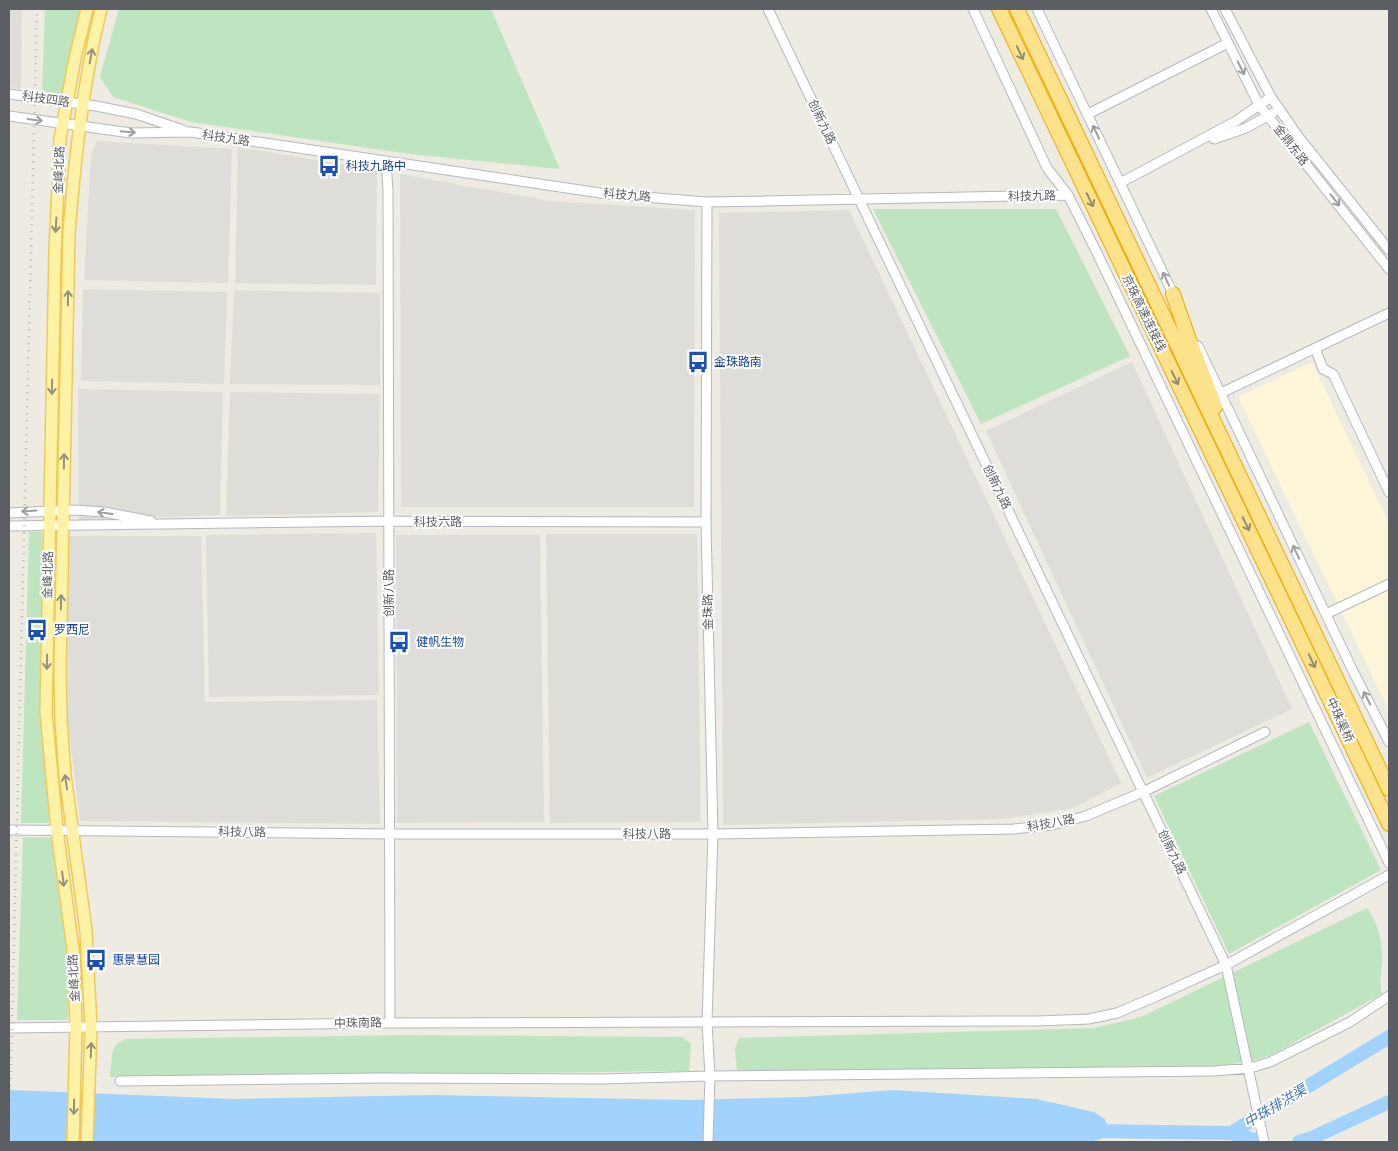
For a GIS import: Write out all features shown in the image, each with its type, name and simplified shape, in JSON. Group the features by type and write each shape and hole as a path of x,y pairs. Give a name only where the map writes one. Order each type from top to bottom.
{"highway":[{"name":"京珠高速连接线","path":"999,9 1291,617"},
{"name":"京珠高速连接线","path":"1017,9 1305,613"},
{"path":"1173,294 1213,399 1223,442"},
{"name":"中珠渠桥","path":"1305,613 1389,789"},
{"name":"中珠渠桥","path":"1291,617 1389,824"}],"main road":[{"name":"金峰北路","path":"73,1142 76,1027 74,957 57,830 46,712 55,252 62,124 87,9"},
{"name":"金峰北路","path":"88,1142 91,1027 86,931 65,775 61,720 62,510 73,176 79,126 101,9"}],"street":[{"name":"创新九路","path":"768,9 1226,965 1250,1068 1264,1142"},
{"path":"973,9 1047,168 1068,195 1103,264 1389,863"},
{"path":"1037,9 1389,742"},
{"name":"金鼎东路","path":"1211,9 1259,105 1389,268"},
{"name":"金鼎东路","path":"1225,9 1271,97 1298,136 1389,250"},
{"path":"1088,114 1228,43"},
{"name":"科技四路","path":"9,94 83,104"},
{"path":"1120,183 1236,121 1271,97"},
{"name":"科技九路","path":"83,104 136,114 191,132 607,194 707,202 1068,195"},
{"path":"1192,146 1246,128 1280,109"},
{"name":"科技四路","path":"9,116 79,126"},
{"name":"科技九路","path":"79,126 132,133 191,132"},
{"name":"创新八路","path":"386,162 388,190 390,1023"},
{"name":"金珠路","path":"707,202 706,522 713,834 707,1022 710,1076 708,1142"},
{"path":"1220,393 1389,313"},
{"path":"1315,348 1323,369 1333,374 1389,492"},
{"name":"科技六路","path":"9,513 49,510 104,512 170,525"},
{"name":"科技六路","path":"9,526 388,521 706,522"},
{"path":"1326,614 1389,584"},
{"name":"科技八路","path":"9,830 389,834 713,834 1014,829 1052,825 1086,816 1143,792 1265,732"},
{"name":"中珠南路","path":"9,1028 390,1023 1029,1021 1090,1019 1117,1012 1226,965 1389,875"},
{"path":"120,1081 379,1078 602,1079 710,1076 1214,1071 1250,1068 1270,1062 1350,1022 1389,996"}],"shaded area":[{"path":"9,9 22,9 21,89 9,87"},
{"path":"97,141 232,149 228,283 84,280 91,156"},
{"path":"238,147 377,170 376,285 235,283"},
{"path":"400,174 550,201 695,210 694,507 401,507"},
{"path":"849,210 1121,783 1073,808 1003,819 723,825 719,213"},
{"path":"83,289 227,292 224,384 81,381"},
{"path":"234,290 380,293 380,385 230,384"},
{"path":"1132,362 1292,709 1147,778 986,431"},
{"path":"1312,362 1389,523 1389,711 1238,397"},
{"path":"78,389 223,392 220,515 79,520"},
{"path":"230,392 380,394 378,512 226,516"},
{"path":"376,533 379,695 209,697 206,535"},
{"path":"546,534 697,534 701,822 550,823"},
{"path":"396,535 540,535 544,822 397,823"},
{"path":"68,536 201,536 205,702 377,700 380,824 80,821 67,715"}],"green space":[{"path":"45,9 80,9 64,96 42,93"},
{"path":"119,9 491,9 560,169 410,154 191,122 113,97 100,77"},
{"path":"873,209 1056,209 1130,356 981,424"},
{"path":"29,532 42,532 40,710 50,823 21,823"},
{"path":"1309,722 1381,870 1229,954 1154,796"},
{"path":"23,837 51,838 68,961 68,1020 17,1020"},
{"path":"1367,908 1375,921 1381,941 1380,982 1382,994 1271,1055 1248,1062 1199,1068 737,1071 735,1049 739,1038 1094,1028 1141,1017"},
{"path":"408,1035 682,1037 691,1044 689,1071 110,1077 112,1054 116,1044 126,1039"}],"water":[{"path":"9,1090 235,1099 433,1095 688,1100 804,1097 893,1090 1037,1099 1094,1112 1105,1119 1109,1131 1101,1139 1091,1142 9,1142"}],"waterway":[{"name":"中珠排洪渠","path":"1092,1131 1231,1133 1389,1037"},
{"path":"1299,1142 1312,1138 1389,1102"},
{"path":"1231,1133 1261,1142"}],"railway":[{"path":"9,1142 37,9"}],"place":[{"name":"科技九路中","path":"329,166"},
{"name":"金珠路南","path":"698,362"},
{"name":"罗西尼","path":"37,630"},
{"name":"健帆生物","path":"399,642"},
{"name":"惠景慧园","path":"96,960"}]}
